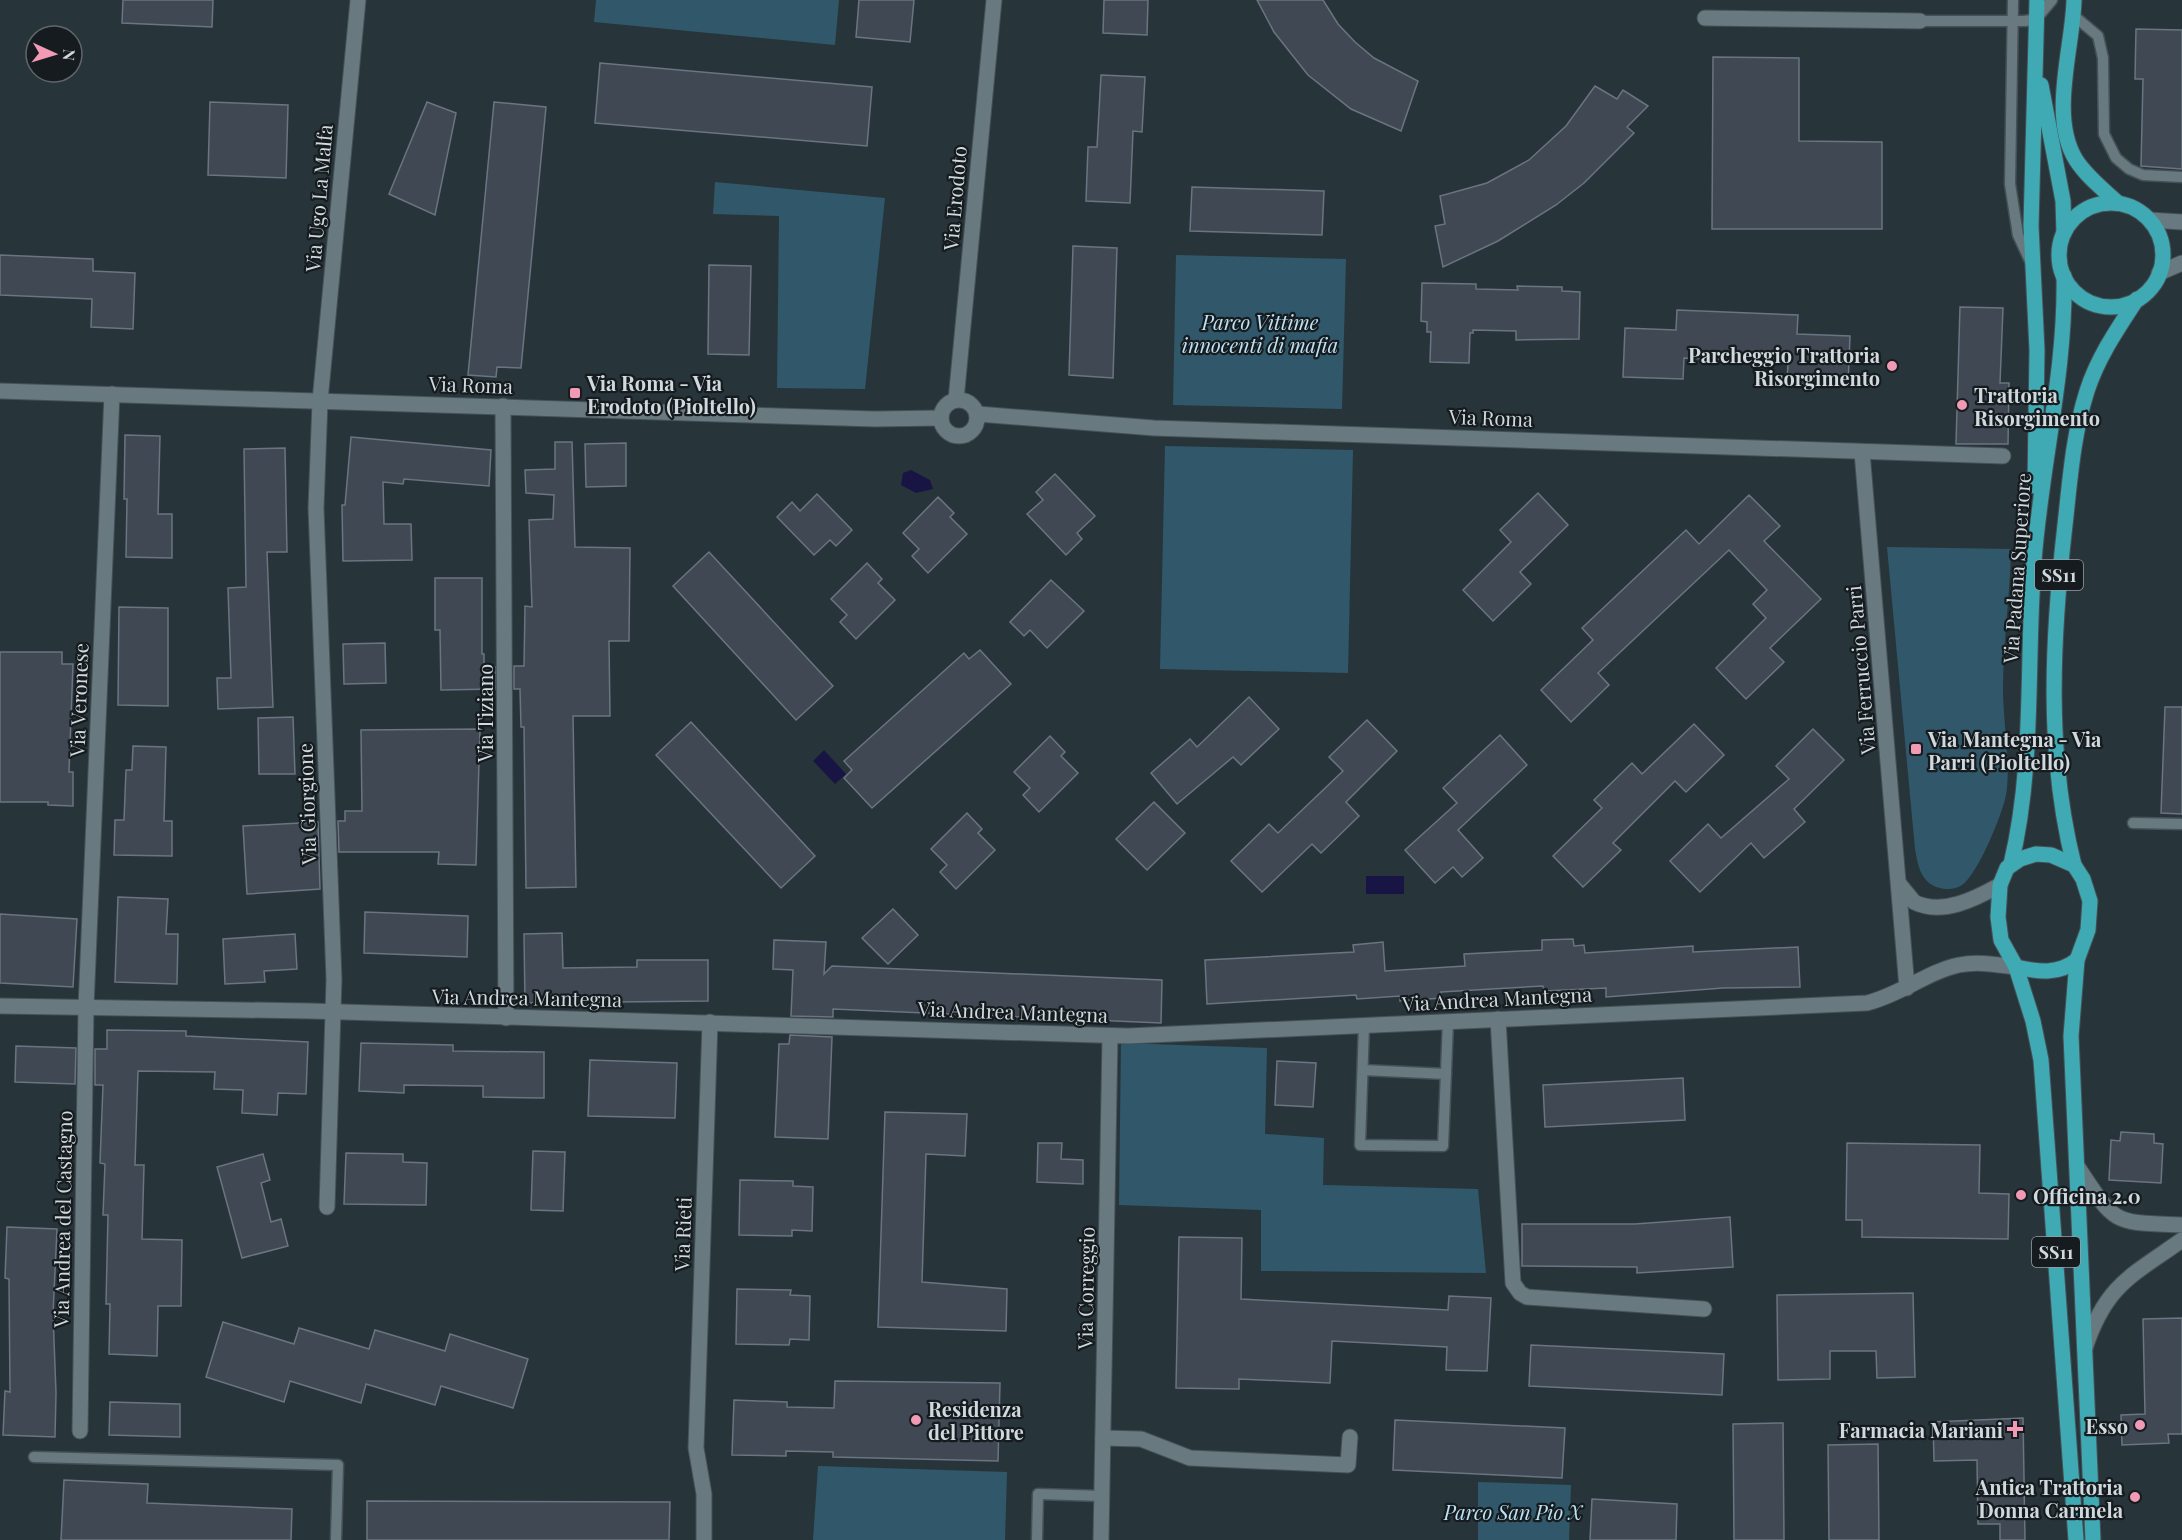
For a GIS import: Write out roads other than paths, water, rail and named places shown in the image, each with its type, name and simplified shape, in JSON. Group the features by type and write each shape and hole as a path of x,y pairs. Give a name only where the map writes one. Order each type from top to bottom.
{"main road":[{"name":"SS11","path":"2037,0 2031,263 2037,350 2034,461 2038,522"},
{"path":"2073,8 2065,71 2068,139 2081,167 2118,203"},
{"name":"Via Padana Superiore","path":"2011,864 2020,824 2026,777 2031,620 2038,522 2060,368 2064,276 2060,250 2064,233 2063,201 2036,52"},
{"path":"2064,233 2077,215 2085,210 2103,204 2118,203 2135,209 2150,220 2162,245 2159,273"},
{"name":"SS11","path":"2093,1540 2071,1036 2076,960 2086,940 2090,910 2086,885 2074,865 2062,814 2056,765 2055,647 2059,578 2073,455 2082,410 2104,351 2137,299 2151,288 2159,273"},
{"path":"2064,276 2076,294 2093,303 2111,306 2137,299"},
{"path":"2011,864 2028,856 2043,854 2074,865"},
{"name":"SS11","path":"2011,864 2000,885 1998,917 2001,940 2016,967 2033,1021 2041,1059 2076,1540"},
{"path":"2016,967 2050,971 2066,967 2076,960"}],"street":[{"name":"Via Ugo La Malfa","path":"320,401 358,0"},
{"name":"Via Erodoto","path":"957,400 994,0"},
{"path":"1706,18 1920,21"},
{"path":"2150,220 2182,222"},
{"path":"2159,273 2182,263"},
{"name":"Via Roma","path":"0,391 863,418 941,418"},
{"name":"Via Veronese","path":"86,1007 112,394"},
{"path":"957,400 970,403 978,414 975,428 961,437 947,432 941,418 946,405 957,400"},
{"name":"Via Giorgione","path":"320,401 316,508 334,1012 327,1207"},
{"name":"Via Tiziano","path":"503,406 506,1018"},
{"name":"Via Roma","path":"978,414 1013,419 1154,428 2002,456"},
{"name":"Via Ferruccio Parri","path":"1862,452 1907,988"},
{"path":"1900,885 1914,902 1936,907 1972,900 2000,885"},
{"name":"Via Andrea Mantegna","path":"0,1006 710,1022 1110,1036 1868,1003 1958,965 1973,963 2016,967"},
{"name":"Via Andrea del Castagno","path":"80,1431 86,1007"},
{"path":"1498,1019 1513,1283 1520,1293 1527,1297 1704,1309"},
{"name":"Via Rieti","path":"704,1540 704,1494 696,1448 710,1022"},
{"name":"Via Correggio","path":"1101,1540 1110,1036"},
{"path":"2077,1166 2103,1204 2115,1217 2129,1222 2182,1225"},
{"path":"2085,1348 2101,1308 2113,1292 2182,1240"},
{"path":"1103,1438 1142,1439 1190,1458 1348,1465 1350,1437"}],"lane":[{"path":"2013,0 2010,184 2018,235 2031,263"},
{"path":"1920,21 2036,19 2052,0"},
{"path":"2073,8 2098,36 2103,58 2104,134 2116,158 2129,169 2143,176 2182,177"},
{"path":"2133,823 2182,824"},
{"path":"1364,1025 1360,1145 1443,1146 1448,1022"},
{"path":"1363,1070 1446,1074"},
{"path":"34,1457 338,1465 336,1540"},
{"path":"1037,1540 1038,1494 1102,1496"}],"place":[{"name":"Parcheggio Trattoria Risorgimento","path":"1892,366"},
{"name":"Via Roma - Via Erodoto (Pioltello)","path":"575,393"},
{"name":"Trattoria Risorgimento","path":"1962,405"},
{"name":"Via Mantegna - Via Parri (Pioltello)","path":"1916,749"},
{"name":"Officina 2.0","path":"2021,1195"},
{"name":"Residenza del Pittore","path":"916,1420"},
{"name":"Esso","path":"2140,1425"},
{"name":"Farmacia Mariani","path":"2015,1429"},
{"name":"Antica Trattoria Donna Carmela","path":"2135,1497"}],"park label":[{"name":"Parco Vittime innocenti di mafia","path":"1260,332"},
{"name":"Parco San Pio X","path":"1513,1511"}]}
